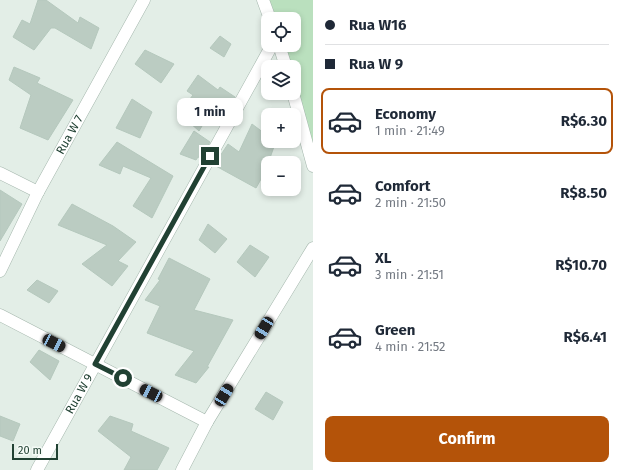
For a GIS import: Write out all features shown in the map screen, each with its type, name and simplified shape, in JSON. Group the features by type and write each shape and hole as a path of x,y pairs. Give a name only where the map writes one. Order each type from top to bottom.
{"street":[{"name":"Rua W 7","path":"0,271 38,192 144,0"},
{"path":"263,0 267,12"},
{"name":"Rua W 9","path":"37,470 268,52"},
{"path":"295,100 313,166"},
{"path":"0,173 38,192"},
{"path":"182,470 207,422 313,248"},
{"path":"0,316 207,422"}],"green space":[{"path":"263,0 313,0 313,166 301,120 301,108 298,108 296,100 301,100 301,60 284,60 281,52 301,52 301,12 267,12"}],"building":[{"path":"38,0 46,0 78,23 80,17 99,28 91,49 55,28 51,28 34,50 13,37 22,20 30,24"},
{"path":"220,36 231,44 224,57 210,48"},
{"path":"145,50 174,64 161,83 135,64"},
{"path":"14,67 40,78 37,83 73,100 48,140 20,128 31,95 9,80"},
{"path":"198,75 218,90 220,87 235,97 222,115 211,111 199,131 179,113 193,95 187,91"},
{"path":"132,99 152,112 140,138 116,128"},
{"path":"252,124 261,131 261,148 274,148 271,156 261,156 261,179 256,188 214,165 228,144 239,152"},
{"path":"194,131 210,142 201,158 198,157 196,160 180,154"},
{"path":"117,142 173,176 152,218 133,206 151,178 123,166 120,174 99,165"},
{"path":"0,190 22,204 0,241"},
{"path":"72,204 113,226 136,242 118,261 128,266 112,286 82,264 107,245 58,225"},
{"path":"208,224 227,239 215,253 199,240"},
{"path":"250,245 269,257 255,277 237,262"},
{"path":"169,258 210,279 194,310 233,320 207,367 209,367 196,383 175,375 194,351 147,333 160,306 145,300 160,280 158,279"},
{"path":"37,280 58,291 49,303 27,290"},
{"path":"39,350 59,361 50,380 30,362"},
{"path":"266,392 283,402 273,420 255,409"},
{"path":"0,416 20,424 13,441 0,436"},
{"path":"110,416 133,424 131,431 169,448 157,470 124,470 131,457 98,431"}],"route":[{"path":"123,378 95,364 210,156"}]}
